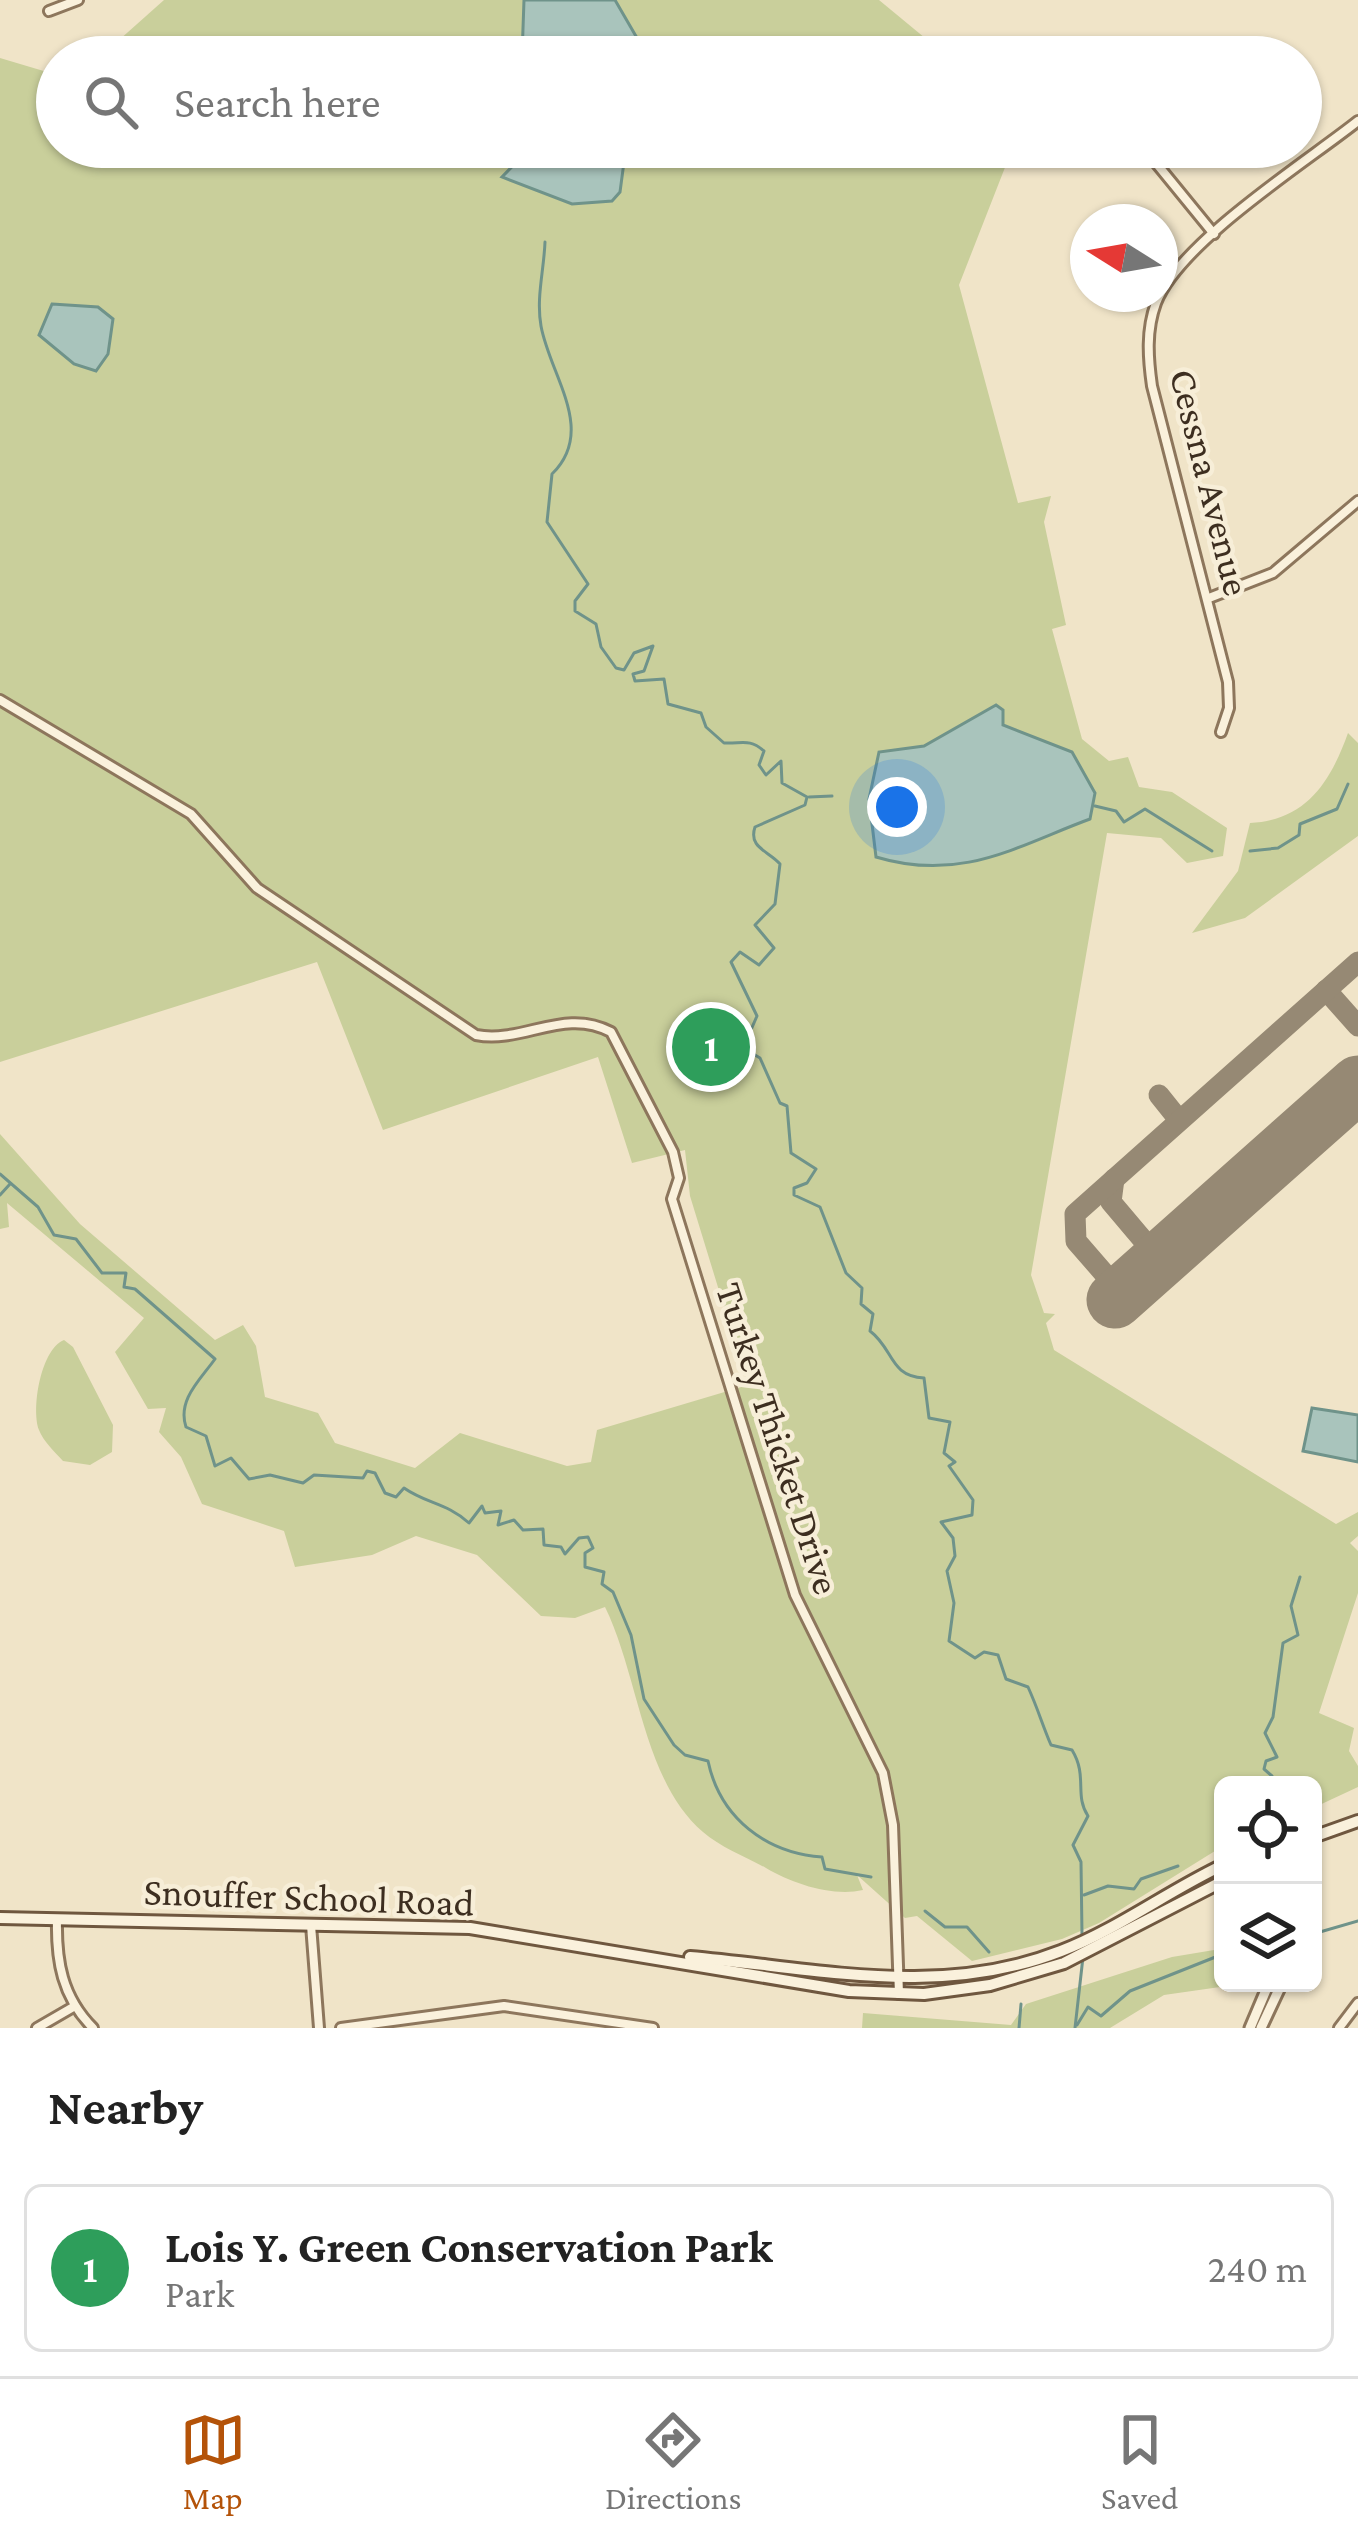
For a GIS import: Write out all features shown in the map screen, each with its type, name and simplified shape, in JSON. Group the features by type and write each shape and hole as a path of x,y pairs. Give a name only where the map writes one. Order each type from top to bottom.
{"main road":[{"path":"1322,1834 1358,1821"},
{"name":"Snouffer School Road","path":"1101,1940 1214,1871"},
{"name":"Snouffer School Road","path":"0,1918 470,1928 849,1991 990,1985 1101,1940 1217,1884"}],"street":[{"path":"49,11 78,0"},
{"name":"Cessna Avenue","path":"1322,149 1358,121"},
{"path":"1160,168 1214,234"},
{"name":"Cessna Avenue","path":"1221,732 1229,708 1228,682 1152,386 1148,338 1163,289 1214,234 1298,168"},
{"path":"1209,598 1273,573 1358,501"},
{"name":"Turkey Thicket Drive","path":"0,700 191,814 257,888 476,1035 489,1037 563,1021 611,1032 674,1152 679,1178 672,1198 795,1595 883,1773 893,1826 898,1987"},
{"path":"57,1919 56,1954 75,2006 93,2028"},
{"path":"311,1924 319,2028"},
{"path":"1250,2028 1265,1992"},
{"path":"1261,2028 1278,1992"},
{"path":"1339,2028 1358,2003"},
{"path":"38,2028 75,2006"},
{"path":"341,2028 504,2006 649,2028"}],"green space":[{"path":"164,0 879,0 923,36 124,36"},
{"path":"0,58 36,69 36,168 1005,168 959,285 1018,503 1051,496 1044,522 1066,625 1052,629 1082,739 1109,761 1128,757 1139,787 1172,792 1227,828 1223,856 1187,863 1161,838 1107,833 1031,1275 1044,1313 1055,1314 1046,1323 1054,1350 1336,1524 1358,1512 1358,1536 1350,1543 1358,1551 1358,1593 1319,1713 1354,1728 1349,1751 1358,1766 1358,1787 1322,1804 1322,1776 1214,1776 1214,1852 1099,1923 1062,1939 972,1961 917,1916 905,1918 857,1875 863,1890 813,1888 777,1874 703,1832 667,1785 605,1607 575,1618 541,1616 477,1555 416,1536 372,1555 295,1567 284,1531 202,1504 181,1457 159,1432 166,1408 148,1409 115,1352 144,1318 7,1203 9,1227 0,1229 0,1134 80,1224 215,1340 243,1325 256,1346 265,1397 318,1413 335,1443 415,1468 460,1433 567,1466 591,1462 597,1430 748,1385 690,1196 685,1150 632,1163 598,1057 383,1130 317,962 0,1062"},
{"path":"1348,733 1358,743 1358,836 1245,918 1192,933 1238,871 1250,823 1286,815 1313,796 1333,768"},
{"path":"64,1340 73,1347 113,1425 112,1452 90,1465 63,1461 39,1430 37,1394 44,1367"},
{"path":"1214,1950 1214,1988 1164,1995 1110,2028 862,2028 863,2013 1011,2025 1026,2004 1172,1957"}],"water":[{"path":"524,0 615,0 636,36 523,36"},
{"path":"511,168 623,168 620,192 612,201 572,204 502,177"},
{"path":"52,304 98,307 113,319 108,354 96,371 74,364 39,335"},
{"path":"996,705 1003,710 1003,725 1072,752 1095,793 1090,819 989,858 963,863 907,864 876,857 869,799 879,752 924,746"},
{"path":"1312,1408 1358,1415 1358,1462 1303,1451"}],"waterway":[{"path":"545,242 541,326 571,421 565,457 552,474 547,522 588,584 575,601 575,611 596,624 601,647 616,668 624,670 634,653 653,646 644,671 633,674 635,681 664,679 668,704 701,713 706,727 724,743 759,747 764,751 759,765 766,775 781,761 782,783 807,797 805,805 755,827 757,845 780,864 775,904 755,925 774,948 759,965 740,952 731,962 757,1016 747,1039 750,1052 760,1058 780,1103 787,1106 791,1153 816,1169 807,1183 794,1188 794,1195 820,1207 846,1273 862,1288 861,1304 873,1314 870,1331 898,1367 924,1378 929,1418 950,1422 944,1453 955,1462 949,1466 973,1500 972,1515 941,1522 953,1538 955,1556 947,1571 954,1603 949,1641 975,1658 984,1652 998,1655 1006,1679 1028,1687 1051,1745 1072,1750 1077,1759 1088,1816 1073,1845 1081,1862 1082,1935"},
{"path":"1250,851 1278,848 1299,835 1300,824 1337,809 1348,784"},
{"path":"809,797 832,796"},
{"path":"1095,806 1116,811 1124,822 1145,809 1212,851"},
{"path":"0,1174 38,1207 54,1235 76,1239 102,1273 126,1273 124,1287 135,1289 215,1359 192,1391 184,1417 186,1427 206,1436 215,1466 231,1458 249,1479 270,1475 303,1483 314,1475 363,1478 367,1471 375,1473 385,1493 396,1497 404,1488 469,1523 482,1506 485,1513 501,1511 498,1525 514,1520 523,1530 543,1529 544,1545 561,1547 565,1554 579,1538 588,1537 593,1548 585,1553 585,1567 604,1572 602,1584 613,1592 631,1635 644,1699 674,1745 685,1755 708,1761 723,1799 764,1840 822,1857 825,1869 871,1877"},
{"path":"0,1195 10,1184"},
{"path":"1272,1776 1264,1769 1266,1761 1277,1757 1265,1733 1273,1717 1283,1643 1298,1635 1291,1606 1300,1577"},
{"path":"1084,1895 1108,1886 1134,1889 1141,1879 1178,1866"},
{"path":"925,1911 945,1927 967,1927 989,1952"},
{"path":"1322,1931 1358,1921"},
{"path":"1075,2028 1083,1957"},
{"path":"1077,2025 1088,2007 1101,2016 1130,1991 1214,1958"},
{"path":"1019,2028 1021,2004"}],"taxiway":[{"path":"1122,1294 1076,1241 1075,1214 1358,962"},
{"path":"1326,990 1358,1026"},
{"path":"1159,1095 1179,1120"},
{"path":"1114,1179 1111,1202 1160,1260"}],"runway":[{"path":"1115,1300 1358,1084"}],"place":[{"name":"Lois Y. Green Conservation Park","path":"711,1047"}]}
